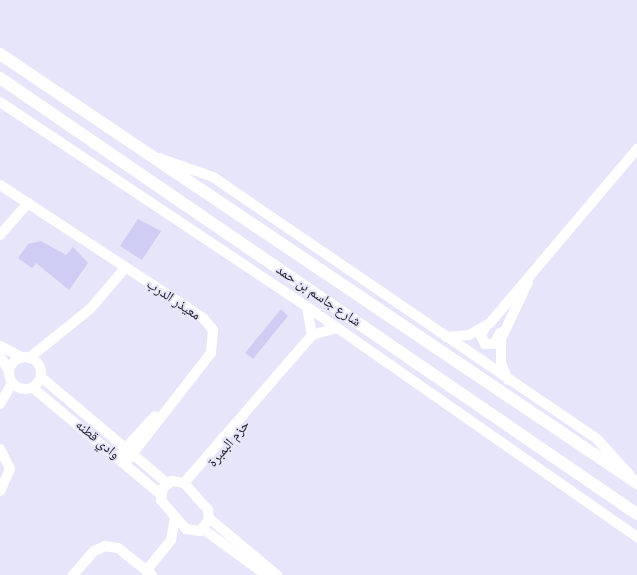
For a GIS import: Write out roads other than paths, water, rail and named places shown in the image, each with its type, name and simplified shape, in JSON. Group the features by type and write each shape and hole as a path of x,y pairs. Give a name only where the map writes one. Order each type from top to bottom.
{"main road":[{"name":"شارع جاسم بن حمد","path":"0,54 159,158 635,482"},
{"name":"شارع جاسم بن حمد","path":"0,78 637,514"}],"street":[{"name":"شارع جاسم بن حمد","path":"0,102 306,306 637,537"},
{"path":"528,282 525,296 506,326 490,345 481,339 485,327 516,288 528,282 637,149"},
{"name":"شارع جاسم بن حمد","path":"159,158 213,177 445,337 596,438 635,482"},
{"name":"معيذر الدرب","path":"0,185 203,318 214,335 212,353 125,455"},
{"path":"0,235 28,203"},
{"path":"9,371 25,358 48,344 90,309 126,267"},
{"path":"306,306 312,335 336,328"},
{"path":"506,326 500,353 509,380"},
{"path":"445,337 469,335 485,327"},
{"name":"حزم البمبرة","path":"184,483 210,461 312,335"},
{"path":"16,386 33,388 48,344"},
{"path":"0,346 25,358"},
{"path":"0,356 16,386"},
{"name":"وادي قطنه","path":"25,358 125,455 160,494 175,517 190,531"},
{"path":"1,404 16,386"},
{"name":"وادي قطنه","path":"33,388 167,483"},
{"path":"0,449 10,468 0,491"},
{"name":"حزم البمبرة","path":"194,492 210,461"},
{"path":"160,494 167,483 184,483 194,492 209,518 277,575"},
{"path":"73,575 94,551 105,546 118,548 149,573 171,540 175,517"},
{"path":"203,529 209,518"},
{"path":"171,540 190,531 203,529 266,575"}]}
